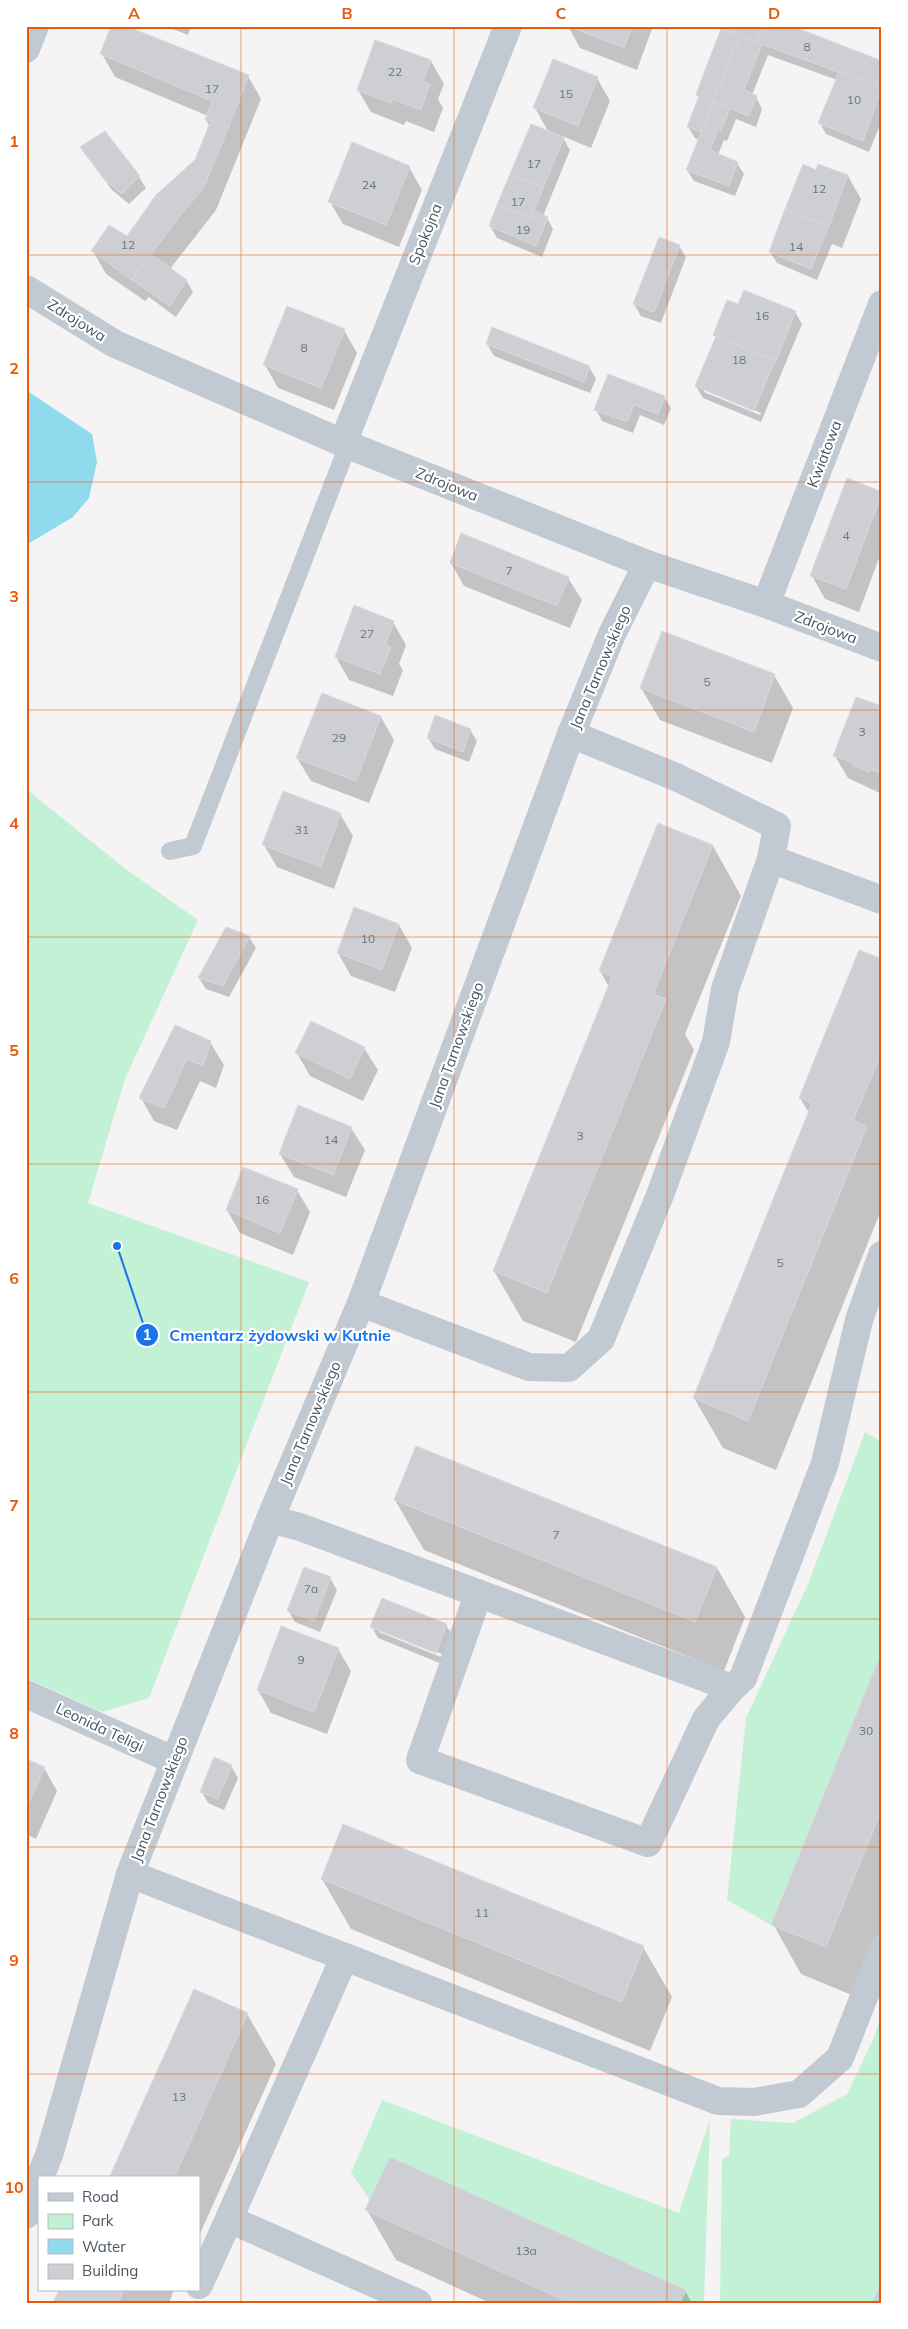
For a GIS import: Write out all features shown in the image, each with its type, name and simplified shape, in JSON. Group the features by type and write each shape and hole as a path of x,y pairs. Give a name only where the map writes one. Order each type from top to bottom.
{"street":[{"path":"26,49 36,26"},
{"name":"Spokojna","path":"345,444 508,26"},
{"name":"Zdrojowa","path":"26,289 115,344 345,444 647,564 766,604 882,648"},
{"name":"Kwiatowa","path":"766,604 882,304"},
{"name":"Jana Tarnowskiego","path":"40,2176 50,2152 130,1874 270,1519 361,1303 571,734 612,634 647,564"},
{"path":"361,1303 529,1367 568,1368 601,1339 660,1195 716,1042 725,989 771,859 777,826 676,776 571,734"},
{"path":"771,859 882,900"},
{"path":"478,1595 420,1760 648,1843 706,1719 743,1678 825,1463 859,1320 882,1255"},
{"path":"270,1519 300,1527 478,1595 732,1688"},
{"name":"Leonida Teligi","path":"26,1694 174,1760"},
{"path":"130,1874 718,2101 754,2102 799,2094 840,2058 882,1951"},
{"path":"200,2283 344,1958"},
{"name":"Jana Tarnowskiego","path":"26,2215 38,2182"},
{"path":"229,2218 418,2303"}],"lane":[{"path":"170,851 193,846 345,444"}],"green space":[{"path":"26,789 127,870 198,920 125,1079 88,1203 309,1282 149,1698 102,1712 26,1678"},
{"path":"865,1432 882,1442 882,1613 878,1624 882,1626 882,1651 771,1925 727,1900 746,1718 808,1584"},
{"path":"882,2014 882,2282 872,2303 720,2303 722,2159 729,2156 731,2119 793,2123 847,2094 872,2042"},
{"path":"382,2100 679,2213 710,2119 704,2303 680,2303 686,2290 390,2157 370,2200 351,2173"}],"water":[{"path":"26,390 92,434 97,462 89,498 73,517 26,545"}],"building":[{"path":"111,26 126,26 249,75 229,126 205,120 212,101 100,54"},
{"path":"568,26 632,26 624,48"},
{"path":"722,26 756,26 762,28 756,42 721,29"},
{"path":"762,26 792,26 882,61 882,88 756,42"},
{"path":"721,29 740,35 701,132 687,127 699,96 696,95 699,86"},
{"path":"740,35 762,44 744,90 757,96 749,116 713,102"},
{"path":"375,40 431,60 423,82 430,84 421,110 393,99 391,103 357,90"},
{"path":"553,59 598,77 578,126 533,108"},
{"path":"839,72 882,88 863,141 818,123"},
{"path":"713,102 730,108 721,131 718,129 710,150 738,162 729,186 686,170"},
{"path":"211,120 229,126 204,187 176,221 156,195 195,160"},
{"path":"531,124 564,137 543,188 510,174"},
{"path":"105,131 140,176 122,194 104,179 80,147"},
{"path":"352,142 410,166 386,225 328,202"},
{"path":"803,164 816,170 818,164 848,175 829,226 785,209"},
{"path":"510,174 543,188 531,218 497,205"},
{"path":"156,195 176,221 132,280 91,251 109,225 127,236"},
{"path":"497,205 531,218 534,210 548,217 536,246 489,226"},
{"path":"785,209 829,226 811,269 769,252"},
{"path":"659,237 680,245 654,312 633,304"},
{"path":"151,254 187,280 170,306 132,280"},
{"path":"744,290 796,311 776,361 713,335 727,300 738,304"},
{"path":"287,306 345,329 321,388 263,365"},
{"path":"492,327 590,366 584,382 486,344"},
{"path":"716,336 775,360 754,411 695,386"},
{"path":"608,374 665,396 658,414 634,405 627,422 594,410"},
{"path":"847,478 882,493 846,589 810,576"},
{"path":"461,533 569,577 557,606 450,563"},
{"path":"354,605 394,621 385,645 391,647 380,674 335,657"},
{"path":"662,631 775,674 754,732 640,688"},
{"path":"322,693 381,716 356,781 296,758"},
{"path":"856,697 882,706 882,774 870,769 869,772 853,765 854,763 833,756"},
{"path":"435,715 471,729 463,752 427,738"},
{"path":"283,791 341,813 321,867 262,845"},
{"path":"658,823 713,845 653,994 666,999 547,1293 493,1271 612,977 599,971"},
{"path":"354,907 399,924 382,970 337,953"},
{"path":"226,927 250,936 223,986 198,978"},
{"path":"859,950 882,959 882,1051 853,1121 867,1126 748,1421 693,1398 812,1103 799,1098"},
{"path":"311,1021 365,1047 350,1079 295,1053"},
{"path":"175,1025 211,1041 203,1066 187,1059 164,1108 139,1098"},
{"path":"298,1105 352,1127 333,1175 279,1154"},
{"path":"243,1167 298,1189 280,1233 226,1210"},
{"path":"416,1446 717,1567 695,1622 394,1500"},
{"path":"304,1567 331,1577 314,1621 287,1611"},
{"path":"382,1598 447,1624 436,1653 370,1627"},
{"path":"281,1626 339,1648 314,1712 257,1690"},
{"path":"882,1651 882,1809 826,1947 771,1925"},
{"path":"214,1757 232,1765 218,1799 200,1792"},
{"path":"26,1759 45,1767 26,1809"},
{"path":"343,1824 644,1946 622,2002 321,1879"},
{"path":"194,1989 248,2013 175,2176 110,2176"},
{"path":"390,2157 686,2290 680,2303 570,2303 365,2210"},
{"path":"882,2282 882,2303 872,2303"},
{"path":"58,2292 123,2292 118,2303 53,2303"}],"place":[{"name":"Cmentarz żydowski w Kutnie","path":"117,1246"}]}
